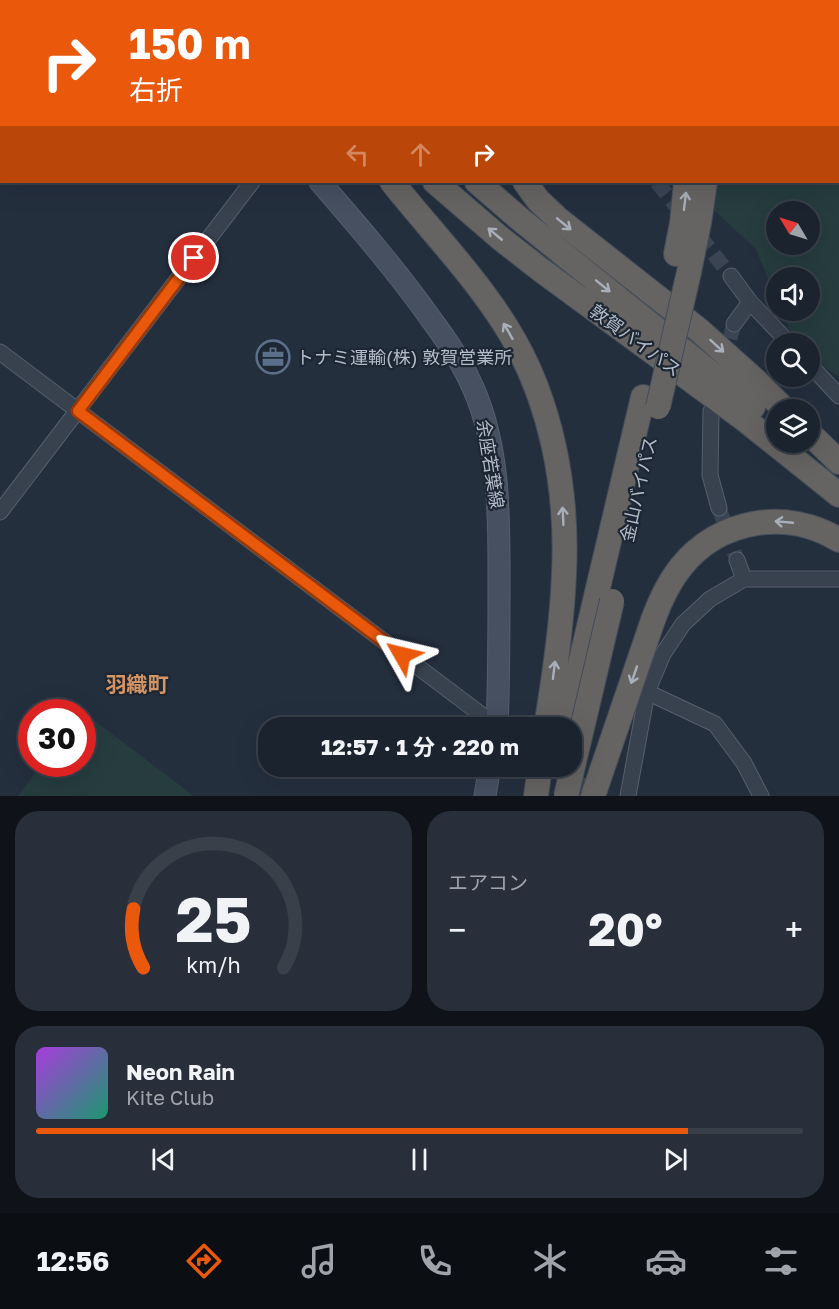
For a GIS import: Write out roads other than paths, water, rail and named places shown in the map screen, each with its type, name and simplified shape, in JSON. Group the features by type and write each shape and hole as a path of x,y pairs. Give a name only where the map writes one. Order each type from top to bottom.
{"highway":[{"path":"393,183 463,266 509,331 526,364 549,429 558,466 565,540 558,637 547,717"},
{"name":"敦賀バイパス","path":"436,183 541,270 744,419 839,495"},
{"name":"敦賀バイパス","path":"478,183 766,419"},
{"path":"526,183 538,200 558,219 699,330 774,399"},
{"path":"682,267 682,223 686,183"},
{"path":"566,796 605,598 682,267 699,223 705,183"},
{"path":"820,444 839,462"},
{"path":"805,453 839,483"},
{"path":"593,796 661,600 681,567 695,552 724,532 759,522 777,521 796,524 815,529 839,540"},
{"path":"568,717 605,598"},
{"path":"536,796 539,777"},
{"path":"549,796 552,777"}],"main road":[{"name":"余座若葉線","path":"321,183 424,309 464,368 483,412 495,465 500,518 498,717"},
{"path":"485,796 488,777"}],"street":[{"path":"0,512 251,183"},
{"path":"731,276 750,302 780,333"},
{"path":"734,324 750,302"},
{"path":"0,352 485,717"},
{"path":"820,376 839,396"},
{"path":"711,411 710,475 719,507"},
{"path":"737,560 744,579"},
{"path":"628,796 647,692 663,654 682,624 710,599 744,579 839,579"},
{"path":"647,692 715,724 744,763 761,796"},
{"path":"568,777 593,796"}],"tunnel":[{"path":"658,183 731,276"},
{"path":"724,361 734,324"},
{"path":"719,508 737,560"}],"place":[{"name":"トナミ運輸(株) 敦賀営業所","path":"273,357"}],"district":[{"name":"羽織町","path":"137,684"}]}
